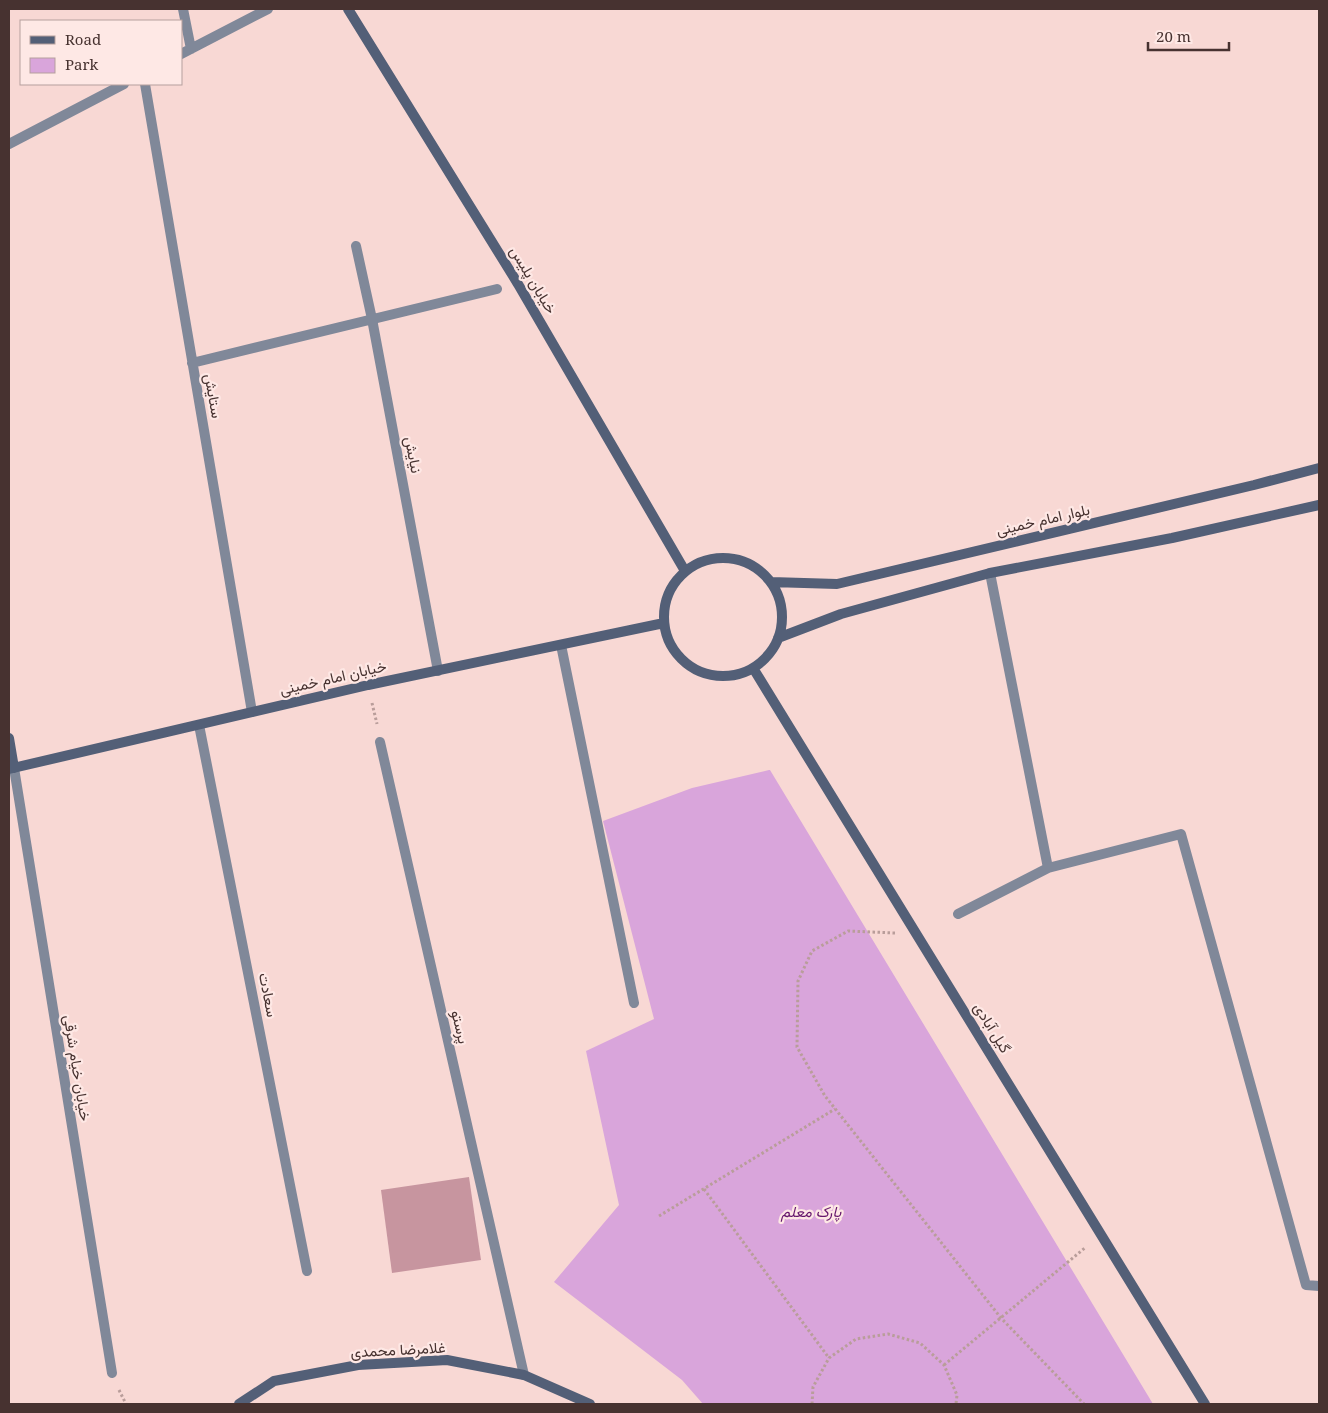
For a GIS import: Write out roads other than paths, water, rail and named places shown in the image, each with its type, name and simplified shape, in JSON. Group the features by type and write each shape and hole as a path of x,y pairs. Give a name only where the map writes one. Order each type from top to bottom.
{"main road":[{"name":"خیابان پلیس","path":"348,9 518,284 685,571"},
{"name":"بلوار امام خمینی","path":"771,582 837,584 1244,488 1319,468"},
{"path":"778,638 841,614 990,573 1172,538 1319,505"},
{"path":"721,558 740,560 758,568 771,582 780,600 782,619 778,638 768,655 753,668 735,675 715,676 697,670 681,658 670,642 664,623 665,604 673,586 685,571 702,561 721,558"},
{"name":"خیابان امام خمینی","path":"11,768 368,685 664,623"},
{"name":"گیل آبادی","path":"753,668 1205,1404"},
{"path":"9,738 11,768"},
{"name":"غلامرضا محمدی","path":"239,1404 274,1381 358,1366 447,1360 524,1375 590,1404"}],"street":[{"path":"183,9 186,51 268,9"},
{"path":"9,144 122,85"},
{"name":"ستایش","path":"145,85 252,712"},
{"name":"نیایش","path":"356,246 372,319 438,671"},
{"path":"192,363 497,289"},
{"path":"990,573 1048,868"},
{"path":"561,645 634,1003"},
{"name":"سعادت","path":"199,725 307,1271"},
{"name":"پرستو","path":"380,742 524,1375"},
{"name":"خیابان خیام شرقی","path":"11,768 112,1373"},
{"path":"958,914 1048,868 1181,834 1306,1284 1319,1286"}],"park label":[{"name":"پارک معلم","path":"811,1212"}]}
